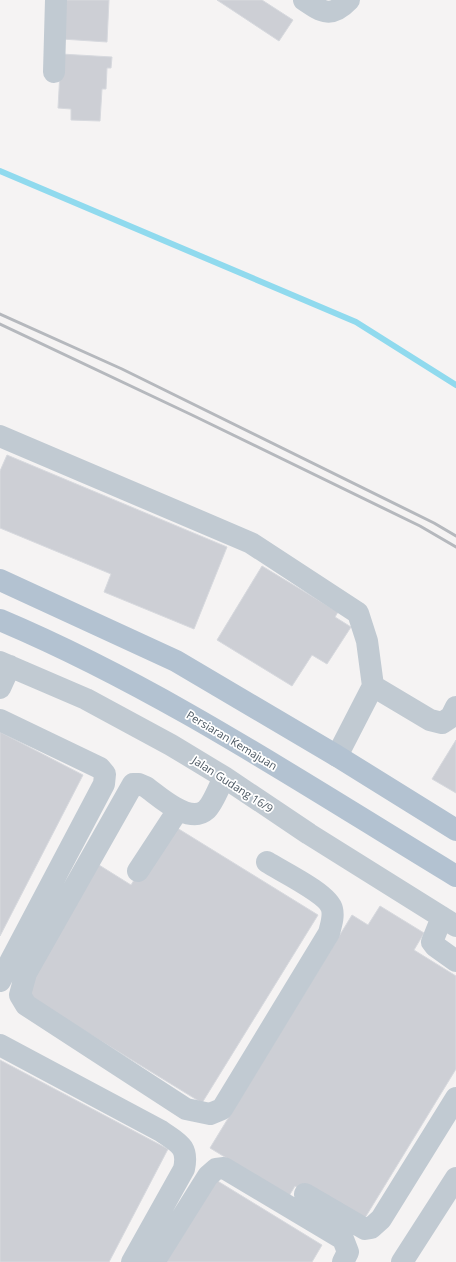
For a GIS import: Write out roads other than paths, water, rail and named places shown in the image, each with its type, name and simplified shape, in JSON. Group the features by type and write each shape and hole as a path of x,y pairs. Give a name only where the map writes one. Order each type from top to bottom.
{"main road":[{"path":"0,580 176,662 337,756 456,830"},
{"name":"Persiaran Kemajuan","path":"0,620 28,632 172,704 456,876"}],"street":[{"path":"54,72 56,0"},
{"path":"304,0 319,10 332,13 343,7 349,0"},
{"path":"0,436 251,543 358,613 367,641 373,686 337,756"},
{"path":"0,688 5,664"},
{"name":"Jalan Gudang 16/9","path":"5,664 86,700 171,745 224,777 309,834 449,921"},
{"path":"373,686 430,720 442,723 451,717 456,707"},
{"path":"0,720 100,768 106,774 104,784 0,981"},
{"path":"224,777 207,809 201,813 194,814 184,813 146,787 139,784 133,784 26,973 20,995 26,1005 186,1109 210,1114 222,1109 329,933 333,917 332,907 325,897 267,862"},
{"path":"138,871 178,810"},
{"path":"449,921 432,942 456,961"},
{"path":"0,1045 161,1131 180,1144 184,1150 186,1158 184,1169 132,1262"},
{"path":"305,1194 365,1229 372,1228 381,1219 456,1098"},
{"path":"154,1262 208,1176 216,1169 224,1168 343,1239 348,1252 342,1262"},
{"path":"402,1262 456,1178"}],"waterway":[{"path":"0,171 356,322 456,385"}],"railway":[{"path":"0,314 122,369 434,523 456,536"},
{"path":"0,324 192,415 420,526 456,547"}]}
